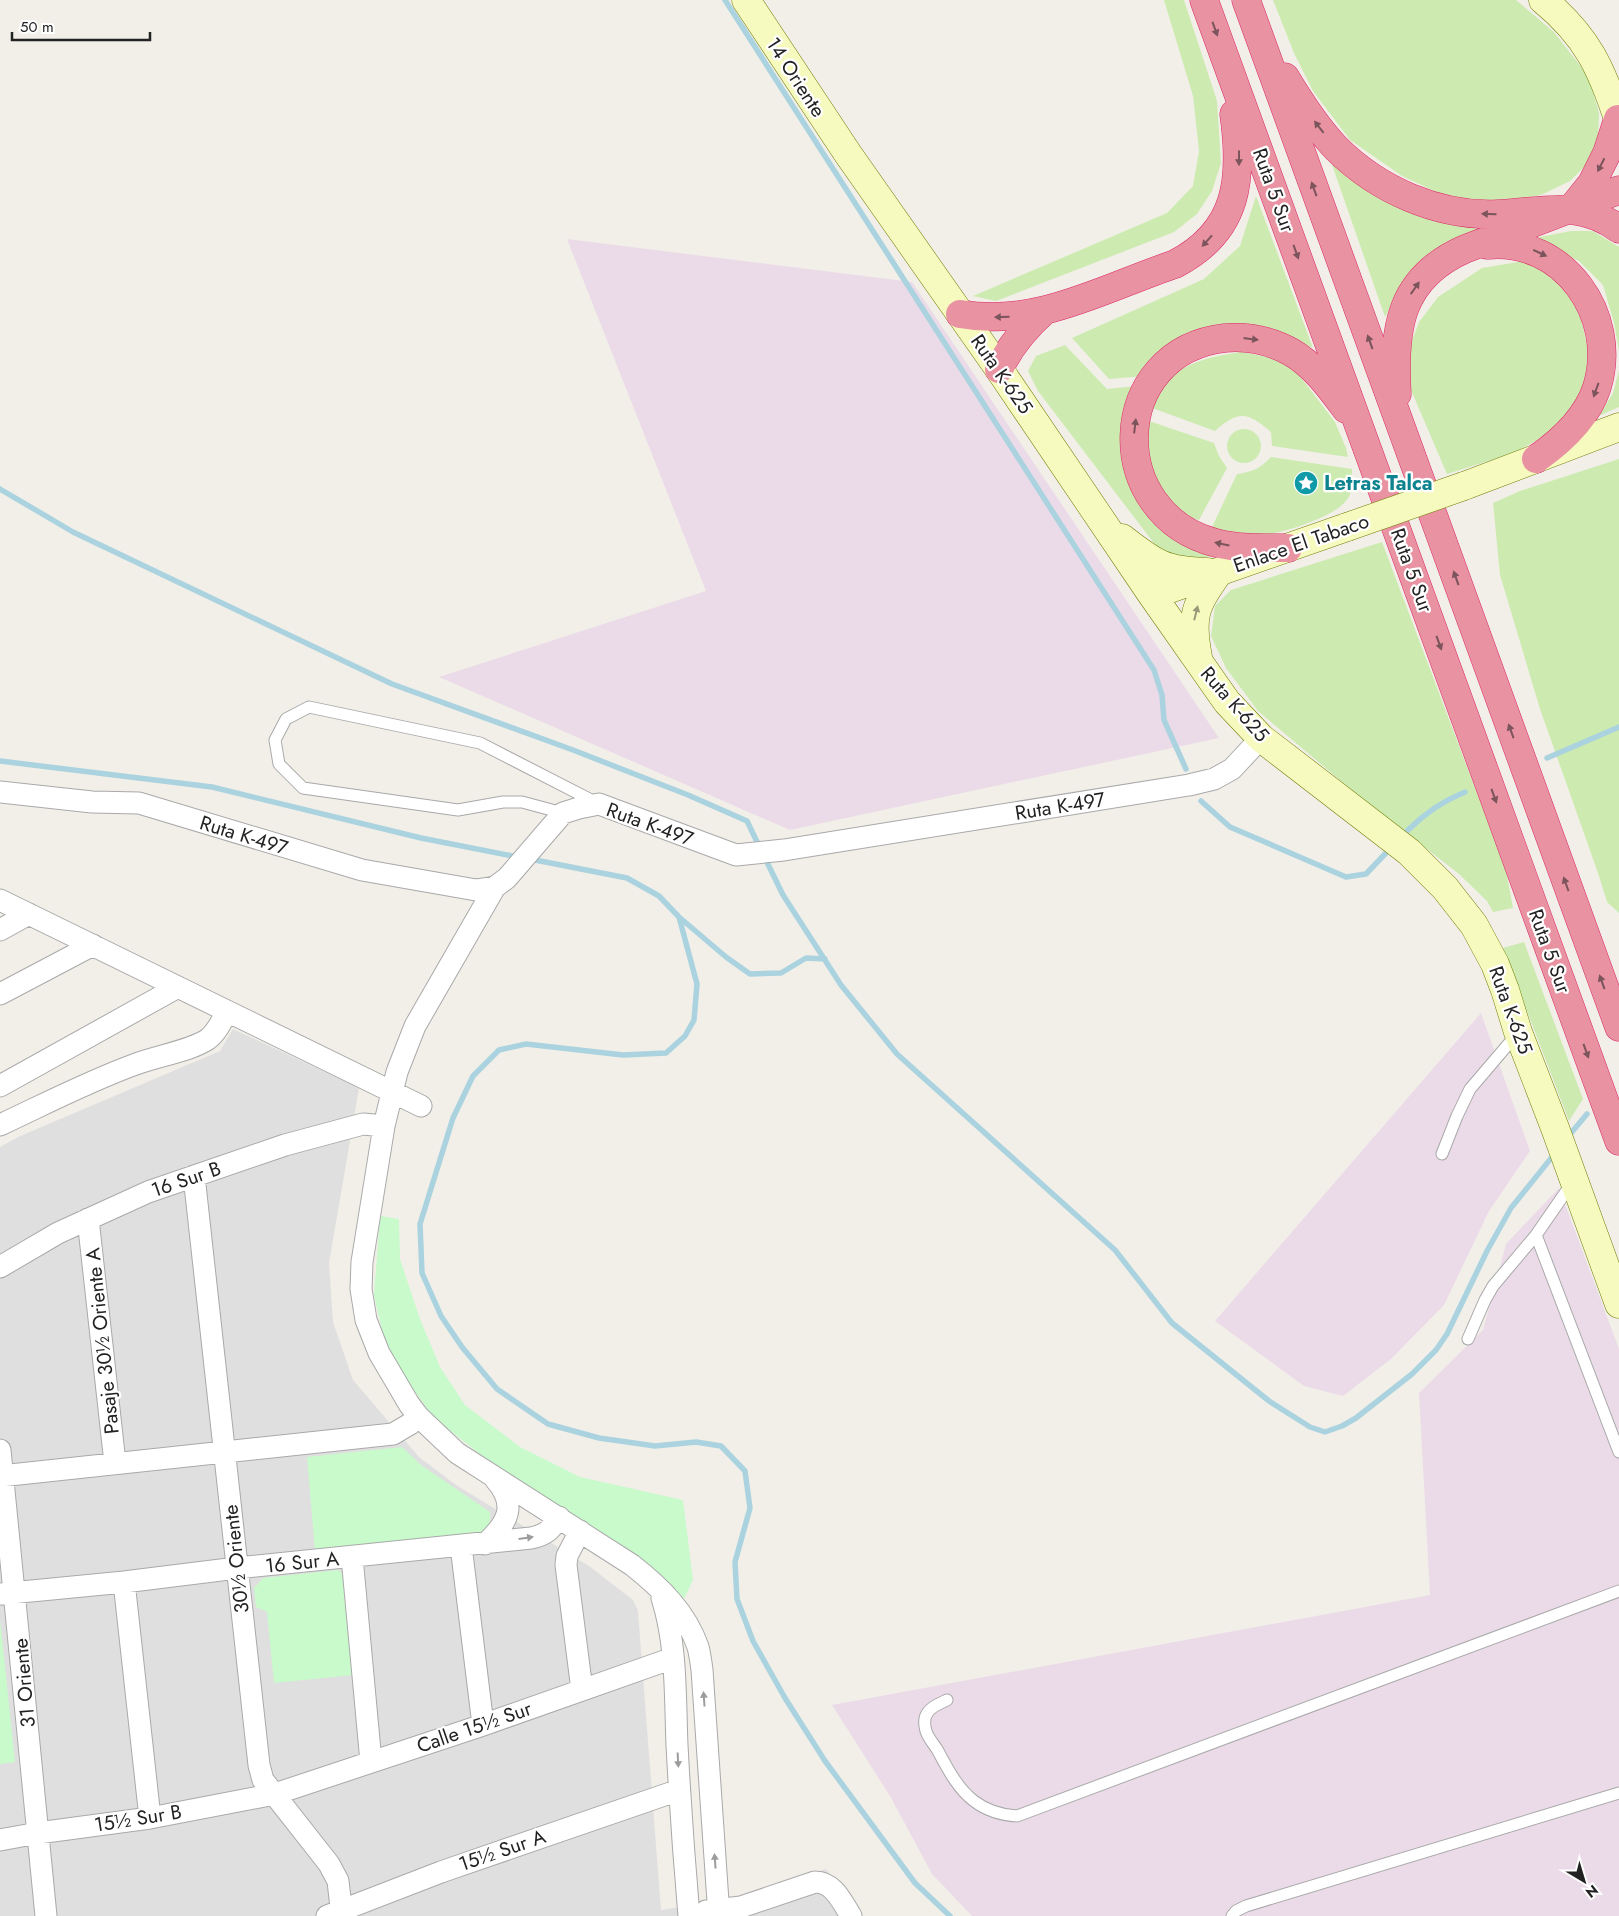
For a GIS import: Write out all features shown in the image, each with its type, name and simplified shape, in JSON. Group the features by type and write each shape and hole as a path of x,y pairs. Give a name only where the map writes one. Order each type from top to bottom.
{"highway":[{"name":"Ruta 5 Sur","path":"1204,0 1619,1141"},
{"name":"Ruta 5 Sur","path":"1248,8 1619,1027"},
{"path":"1248,8 1299,99 1323,133 1351,161 1385,185 1424,203 1458,211 1496,214 1572,208 1611,222 1619,229"},
{"path":"960,314 1003,318 1043,312 1175,264 1201,248 1217,230 1233,200 1237,182 1239,164 1238,145 1226,58"},
{"path":"1572,208 1592,183 1607,153 1619,121"},
{"path":"1404,437 1397,393 1396,338 1404,308 1411,294 1429,272 1455,254 1619,190"},
{"path":"1475,246 1502,244 1516,246 1531,249 1556,262 1577,281 1587,295 1600,326 1602,342 1601,373 1591,402 1572,429 1536,459"},
{"path":"999,368 1018,337 1043,312"},
{"path":"1288,548 1252,548 1215,543 1188,532 1167,518 1157,507 1142,482 1134,448 1136,415 1148,386 1162,368 1177,355 1202,342 1231,338 1263,341 1292,353 1304,362 1332,391 1362,432"}],"main road":[{"name":"14 Oriente","path":"746,0 848,154"},
{"path":"1543,0 1570,24 1591,52 1610,94 1619,121"},
{"name":"Ruta K-625","path":"848,154 999,368 1152,595 1227,702 1261,738 1409,852 1445,888 1474,925 1495,964 1518,1032 1571,1170 1619,1304"},
{"name":"Enlace El Tabaco","path":"1152,595 1464,486 1619,427"},
{"path":"1105,525 1144,555 1162,566 1185,571 1219,572"},
{"path":"1198,661 1194,634 1194,616 1201,598 1219,572"}],"street":[{"name":"Ruta K-497","path":"558,819 579,808 599,804 736,855 755,854 1189,786 1214,780 1232,769 1261,738"},
{"name":"Ruta K-497","path":"0,792 92,802 139,804 362,870 476,890 501,883"},
{"path":"558,819 501,883 415,1026 397,1072 384,1126 362,1262 361,1289 366,1320 379,1353 394,1381 418,1416 457,1453 494,1478 559,1517 632,1565 658,1585 688,1626 698,1648 702,1670 719,1913"},
{"path":"0,900 421,1106"},
{"path":"0,930 29,914"},
{"path":"0,994 93,945"},
{"path":"0,1086 178,987"},
{"path":"0,1125 136,1063 196,1045 208,1039 219,1026 227,1011"},
{"name":"16 Sur B","path":"0,1266 58,1233 148,1192 285,1144 364,1124 384,1126"},
{"name":"30½ Oriente","path":"194,1176 259,1765 263,1780 330,1864 338,1880 337,1914"},
{"name":"Pasaje 30½ Oriente A","path":"88,1219 115,1463"},
{"path":"2,1475 392,1434 402,1429 418,1416"},
{"name":"31 Oriente","path":"0,1450 7,1593 38,1833 46,1916"},
{"path":"486,1544 504,1524 508,1508 507,1496 494,1478"},
{"name":"16 Sur A","path":"7,1593 486,1544 543,1536 559,1517"},
{"path":"580,1532 567,1556 566,1565 582,1690"},
{"path":"462,1546 483,1725"},
{"path":"352,1557 372,1762"},
{"path":"124,1582 150,1818"},
{"path":"658,1585 669,1618 673,1658 685,1915 719,1913 820,1882 835,1891 851,1916"},
{"name":"Calle 15½ Sur","path":"275,1794 483,1725 673,1658"},
{"name":"15½ Sur A","path":"337,1914 505,1849 679,1790"},
{"name":"15½ Sur B","path":"0,1840 150,1818 275,1794"}],"lane":[{"path":"558,819 522,802 503,802 458,810 303,788 279,764 275,740 286,719 309,707 480,743 599,804"},
{"path":"1442,1154 1456,1116 1470,1089 1518,1032"},
{"path":"1468,1339 1484,1300 1492,1286 1536,1235 1571,1170"},
{"path":"1536,1235 1619,1452"},
{"path":"947,1700 931,1708 928,1712 924,1722 926,1732 955,1780 974,1801 987,1810 1002,1816 1017,1816 1619,1591"},
{"path":"1232,1916 1236,1911 1246,1906 1619,1794"}],"shaded area":[{"path":"567,239 912,282 1219,738 790,830 439,677 706,591"},
{"path":"1481,1013 1530,1151 1489,1211 1444,1305 1391,1359 1343,1396 1304,1386 1215,1321"},
{"path":"233,1029 359,1088 329,1263 333,1322 353,1380 419,1457 456,1485 589,1566 633,1600 638,1611 661,1910 750,1896 826,1869 860,1916 0,1916 0,1147 18,1137 220,1051"},
{"path":"1559,1188 1619,1349 1619,1916 972,1916 932,1874 890,1796 832,1705 1430,1595 1419,1393 1483,1330 1506,1244"}],"green space":[{"path":"1164,0 1184,0 1217,101 1221,163 1212,191 1197,214 1174,232 996,301 973,296 1167,213 1193,186 1199,151 1193,96"},
{"path":"1273,0 1516,0 1554,32 1589,77 1599,113 1598,140 1592,159 1570,181 1541,195 1512,201 1460,203 1402,176 1350,140 1313,91 1294,53"},
{"path":"1330,159 1345,175 1388,197 1427,214 1481,230 1431,258 1407,275 1385,317"},
{"path":"1256,196 1313,348 1274,329 1239,323 1203,333 1145,376 1109,379 1072,338 1204,279 1240,246"},
{"path":"1571,231 1593,231 1619,247 1619,351 1614,323 1603,285 1579,261 1529,239"},
{"path":"1524,261 1554,277 1579,308 1588,350 1588,385 1572,413 1537,440 1514,453 1447,474 1408,383 1407,354 1419,322 1438,297 1482,268"},
{"path":"1065,345 1107,389 1137,386 1123,419 1130,485 1144,510 1218,556 1181,559 1156,546 1038,391 1028,371 1036,356"},
{"path":"1242,352 1272,358 1296,371 1335,422 1348,457 1272,446 1271,432 1249,417 1243,416 1230,419 1215,431 1152,408 1165,384 1181,370 1210,358"},
{"path":"1619,370 1619,407 1599,416 1613,393"},
{"path":"1146,420 1214,443 1219,456 1227,468 1199,520 1185,516 1150,477"},
{"path":"1244,429 1256,434 1261,446 1256,458 1244,463 1232,458 1227,446 1232,434"},
{"path":"1271,457 1352,469 1350,495 1337,509 1324,516 1309,523 1275,533 1244,538 1233,537 1212,527 1237,474 1256,469"},
{"path":"1619,459 1619,913 1607,902 1540,709 1500,575 1493,503 1520,491"},
{"path":"1382,542 1506,870 1513,908 1493,912 1487,901 1459,874 1354,792 1258,711 1226,668 1211,636 1215,606 1231,590"},
{"path":"1524,942 1583,1099 1569,1121 1503,948"},
{"path":"380,1216 399,1219 400,1259 420,1319 440,1367 465,1405 520,1447 580,1477 683,1500 693,1580 683,1601 585,1523 481,1455 434,1418 405,1378 384,1338 374,1296"},
{"path":"402,1447 421,1465 490,1512 490,1522 486,1529 480,1534 315,1551 307,1457"},
{"path":"338,1570 346,1577 353,1675 274,1683 267,1612 256,1607 254,1588 263,1578"},
{"path":"0,1619 15,1762 0,1764"}],"waterway":[{"path":"725,0 1154,670 1162,695 1164,720 1186,769"},
{"path":"0,489 73,532 392,684 573,750 688,795 747,821 760,848"},
{"path":"1547,758 1619,727"},
{"path":"0,761 212,787 421,838 518,857"},
{"path":"1408,830 1434,808 1465,792"},
{"path":"1201,801 1230,827 1346,877 1366,874 1385,854"},
{"path":"764,856 783,895 841,985 897,1054 1115,1250 1172,1323 1269,1401 1310,1427 1325,1432 1342,1426 1356,1418 1412,1374 1436,1350 1447,1334 1487,1251 1511,1208 1556,1152"},
{"path":"530,859 627,878 659,896 679,917 697,984 694,1020 685,1036 666,1053 623,1055 526,1044 499,1050 473,1076 453,1118 420,1224 422,1273 441,1316 462,1347 497,1389 548,1424 599,1438 655,1446 696,1442 721,1446 745,1471 750,1508 735,1562 737,1599 753,1641 785,1698 825,1761 915,1883 950,1916"},
{"path":"679,917 726,957 750,974 781,973 806,958 825,959"},
{"path":"1566,1139 1587,1114"}],"place":[{"name":"Letras Talca","path":"1306,483"}]}
